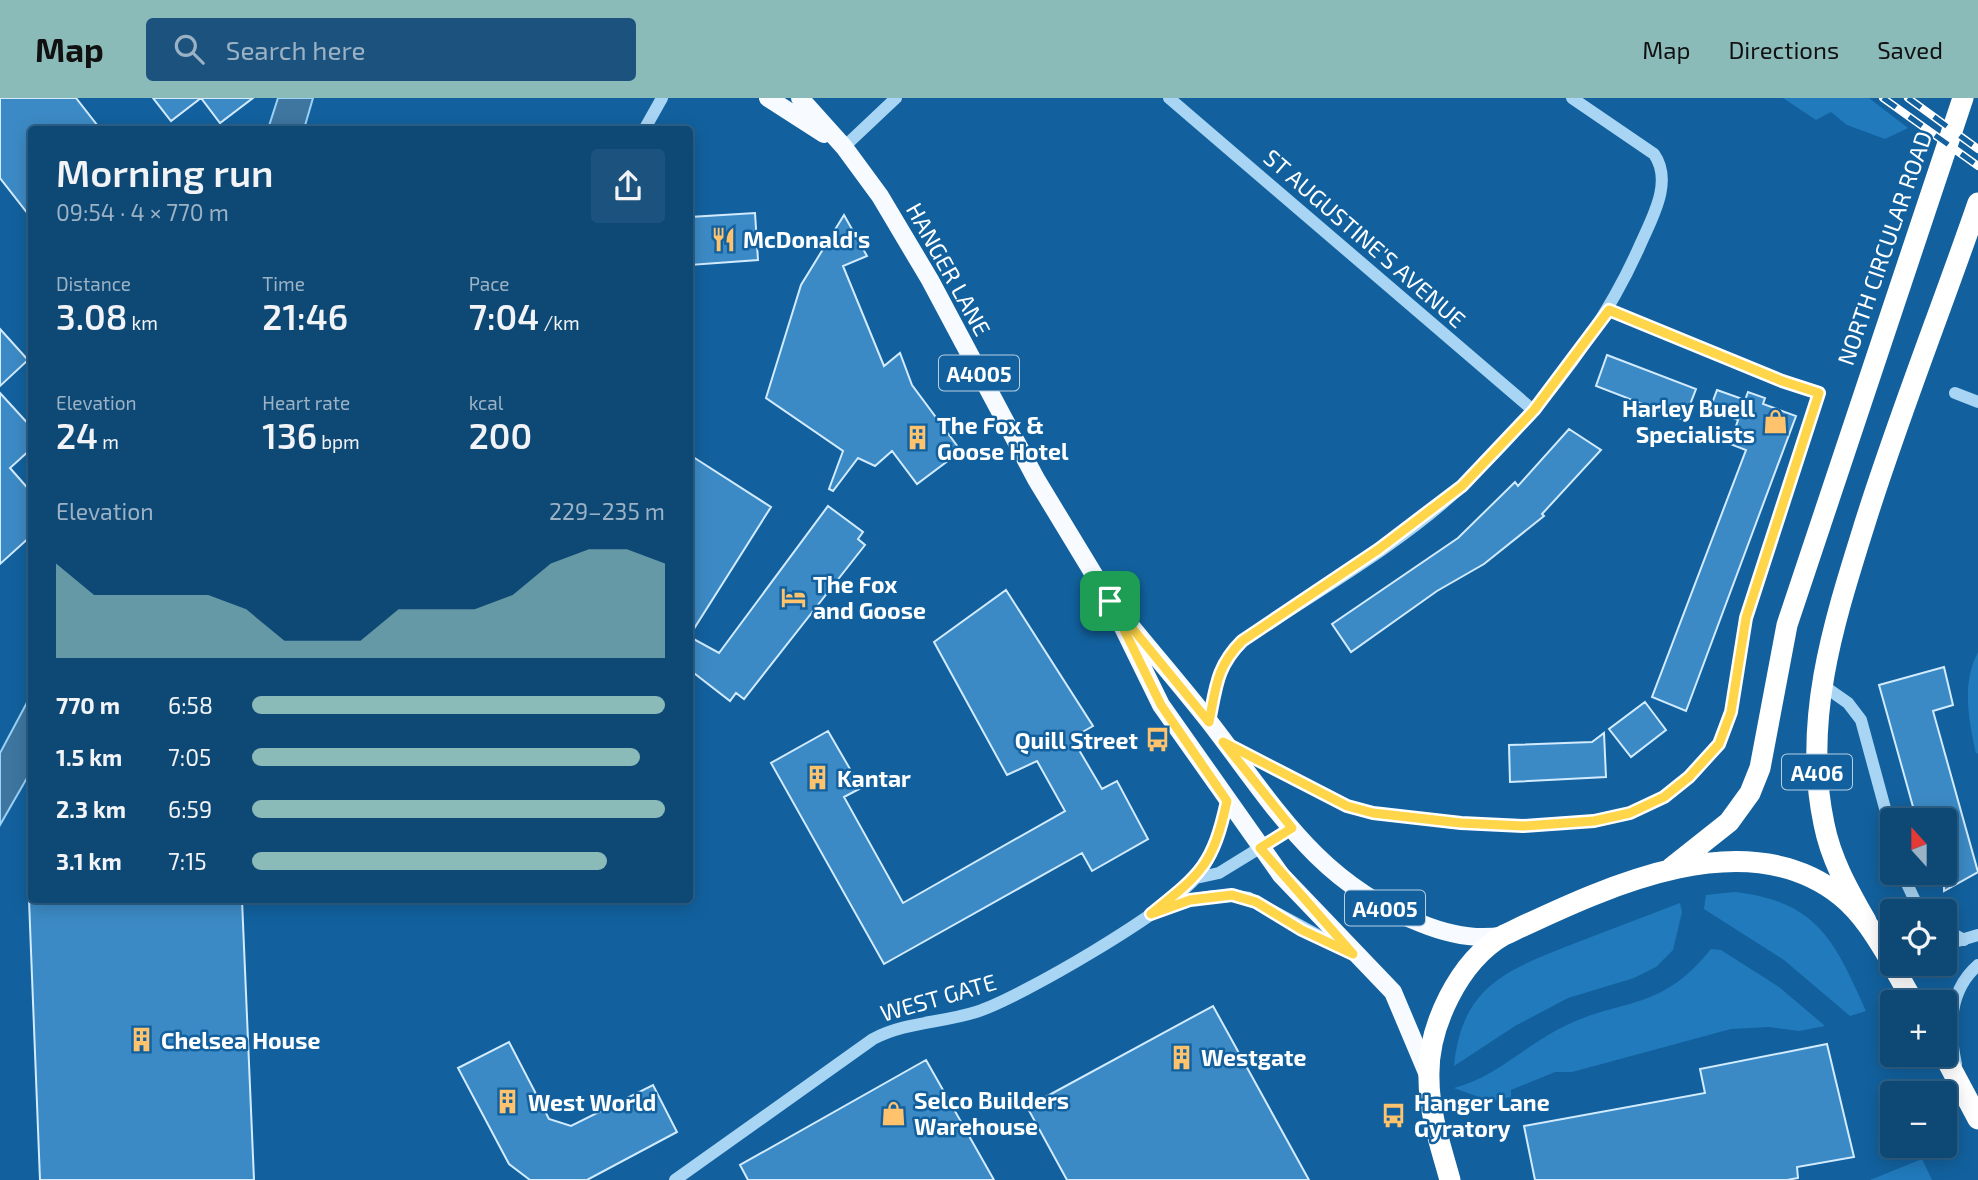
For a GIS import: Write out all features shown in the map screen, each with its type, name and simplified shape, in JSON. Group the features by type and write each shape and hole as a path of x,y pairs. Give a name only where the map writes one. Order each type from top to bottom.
{"highway":[{"name":"NORTH CIRCULAR ROAD","path":"1671,868 1729,822 1745,802 1757,775 1764,752 1787,625 1963,98"},
{"name":"A406","path":"1880,944 1836,864 1823,821 1816,746 1821,684 1830,634 1899,415 1978,203"},
{"name":"A406","path":"1450,1180 1433,1114 1428,1076 1434,1041 1451,995 1475,960 1504,935 1671,868 1721,862 1783,867 1834,891 1866,921"},
{"path":"1951,1067 1978,1119"}],"main road":[{"name":"HANGER LANE","path":"768,98 845,147"},
{"name":"HANGER LANE","path":"800,98 845,147 880,196 923,268 1036,479 1110,601 1161,705 1260,848 1353,954 1393,992 1428,1076"},
{"name":"HANGER LANE","path":"1110,601 1292,828 1333,874 1380,906 1442,932 1471,937 1504,935"}],"street":[{"path":"646,126 662,98"},
{"path":"845,147 896,98"},
{"name":"ST AUGUSTINE'S AVENUE","path":"1169,98 1534,410"},
{"path":"1209,722 1221,666 1242,641 1432,510 1462,486 1534,410 1609,310 1650,221 1663,178 1662,167 1654,154 1572,98"},
{"path":"1223,742 1347,806 1373,813 1461,823 1523,826 1594,821 1630,813 1664,797 1689,777 1719,744 1731,712 1746,618 1819,393 1782,381 1609,310"},
{"path":"1955,393 1978,402"},
{"path":"1821,684 1848,703 1861,719 1885,808"},
{"name":"WEST GATE","path":"675,1180 873,1039 894,1028 942,1020 1000,1003 1151,914 1196,878 1214,846 1227,801"},
{"name":"WEST GATE","path":"1196,878 1219,873 1292,828"},
{"name":"WEST GATE","path":"1151,914 1190,900 1232,895 1256,902 1302,930 1353,954"},
{"path":"1866,921 1880,931"},
{"path":"1957,942 1978,935"},
{"path":"1957,936 1964,940"},
{"path":"1961,1086 1952,1044 1952,1016 1960,986 1978,965"}],"shaded area":[{"path":"278,98 313,98 305,126 269,126"},
{"path":"1783,98 1869,98 1908,128 1885,139 1847,125 1831,112 1816,120"},
{"path":"1978,652 1976,754 1969,715 1968,690"},
{"path":"28,701 28,776 0,825 0,753"},
{"path":"1734,892 1785,904 1819,928 1844,964 1866,1011 1850,1016 1784,960 1704,909 1706,895"},
{"path":"1680,903 1682,912 1673,950 1656,967 1634,978 1568,998 1515,1026 1454,1066 1459,1038 1467,1016 1493,983 1531,961"},
{"path":"1711,949 1721,950 1779,987 1825,1026 1799,1031 1769,1027 1731,1029 1572,1072 1555,1072 1511,1090 1511,1097 1490,1101 1454,1088 1482,1077 1557,1030 1580,1019 1656,995 1692,970"},
{"path":"1922,1159 1932,1180 1870,1180"}],"building":[{"path":"0,98 76,98 98,126 28,126 28,214 0,178"},
{"path":"153,98 201,98 171,121"},
{"path":"201,98 253,98 220,123"},
{"name":"McDonald's","path":"755,213 758,260 693,265 693,217"},
{"path":"844,215 867,256 843,266 884,366 900,353 912,385 961,451 917,484 892,451 875,466 858,458 833,491 829,489 843,451 766,398 801,285"},
{"path":"0,329 28,360 0,386"},
{"path":"1607,355 1696,389 1684,420 1596,386"},
{"path":"1717,390 1745,400 1748,392 1765,398 1763,404 1796,416 1686,711 1652,697 1746,450 1730,444 1738,420 1710,409"},
{"path":"0,393 28,424 28,452 10,468 28,488 28,539 0,564"},
{"path":"1569,429 1601,450 1542,514 1544,516 1484,564 1437,591 1351,652 1332,624 1458,538 1515,482 1518,486"},
{"path":"693,457 771,507 693,630"},
{"name":"The Fox and Goose","path":"828,506 863,532 858,539 865,545 744,699 736,693 730,701 693,672 693,639 719,653"},
{"name":"Kantar","path":"1006,590 1093,726 1072,738 1102,789 1117,781 1148,839 1092,871 1082,853 884,964 771,763 828,731 861,788 844,797 903,903 1065,811 1037,761 1007,775 934,642"},
{"path":"1944,667 1953,705 1933,711 1978,872 1957,884 1957,808 1913,808 1879,685"},
{"path":"1645,702 1666,730 1631,757 1609,729"},
{"path":"1604,733 1606,777 1510,782 1509,745 1592,742"},
{"name":"Chelsea House","path":"29,903 242,903 254,1180 40,1180"},
{"name":"Westgate","path":"1213,1006 1309,1180 1067,1180 1027,1107"},
{"name":"West World","path":"509,1042 549,1119 571,1126 653,1085 677,1132 587,1180 530,1180 509,1164 458,1068"},
{"path":"1827,1044 1854,1157 1797,1167 1798,1178 1787,1180 1535,1180 1524,1126 1705,1093 1700,1069"},
{"name":"Selco Builders Warehouse","path":"926,1060 994,1180 748,1180 740,1165"}],"railway":[{"path":"1883,98 1978,166"},
{"path":"1908,98 1978,149"}],"place":[{"name":"McDonald's","path":"723,239"},
{"name":"Harley Buell Specialists","path":"1775,421"},
{"name":"The Fox & Goose Hotel","path":"917,438"},
{"name":"The Fox and Goose","path":"793,597"},
{"name":"Quill Street","path":"1158,740"},
{"name":"Kantar","path":"817,778"},
{"name":"Chelsea House","path":"141,1040"},
{"name":"Westgate","path":"1181,1057"},
{"name":"West World","path":"508,1102"},
{"name":"Selco Builders Warehouse","path":"894,1113"},
{"name":"Hanger Lane Gyratory","path":"1394,1115"}],"route":[{"path":"1609,310 1782,381 1819,393 1746,618 1731,712 1719,744 1689,777 1664,797 1630,813 1594,821 1523,826 1461,823 1373,813 1347,806 1223,742 1292,828 1260,848 1353,954 1302,930 1249,898 1232,895 1205,897 1175,904 1151,914 1196,878 1211,854 1227,801 1161,705 1110,601 1209,722 1221,666 1228,655 1242,641 1379,549 1462,486 1534,410 1609,310"}]}
